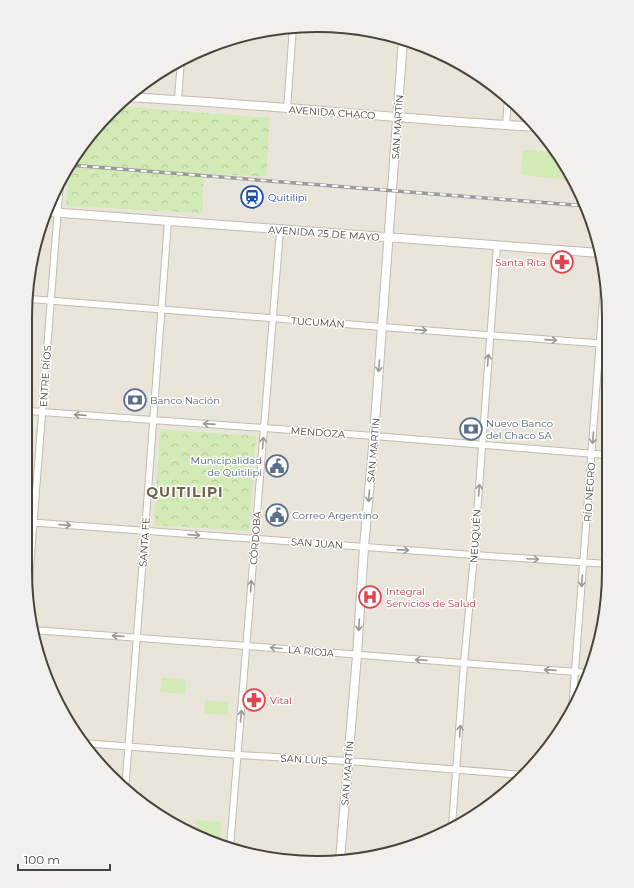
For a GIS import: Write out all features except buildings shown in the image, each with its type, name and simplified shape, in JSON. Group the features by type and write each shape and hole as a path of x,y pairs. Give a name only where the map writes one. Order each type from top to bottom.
{"street":[{"path":"288,108 293,33"},
{"name":"SAN MARTÍN","path":"340,855 404,45"},
{"path":"178,100 180,67"},
{"name":"AVENIDA CHACO","path":"136,98 529,126"},
{"path":"506,125 507,105"},
{"name":"ENTRE RÍOS","path":"32,547 59,196"},
{"name":"AVENIDA 25 DE MAYO","path":"52,212 595,253"},
{"name":"SANTA FE","path":"126,782 168,221"},
{"name":"CÓRDOBA","path":"230,842 280,230"},
{"name":"NEUQUÉN","path":"452,822 497,246"},
{"name":"TUCUMÁN","path":"33,299 272,319 600,343"},
{"name":"RÍO NEGRO","path":"573,697 602,316"},
{"name":"MENDOZA","path":"32,411 374,436 602,455"},
{"name":"SAN JUAN","path":"34,523 602,564"},
{"name":"LA RIOJA","path":"38,630 583,673"},
{"name":"SAN LUIS","path":"91,745 348,761 517,774"}],"shaded area":[{"path":"317,32 354,34 373,37 409,47 443,61 460,70 490,91 519,115 554,159 573,191 587,225 597,261 600,280 602,317 602,571 600,608 597,627 587,663 573,697 564,714 543,744 519,773 490,797 460,818 443,827 409,841 373,851 354,854 317,856 280,854 261,851 225,841 191,827 159,808 115,773 91,744 70,714 61,697 47,663 37,627 33,590 32,317 34,280 37,261 47,225 61,191 70,174 91,144 115,115 144,91 175,70 191,61 225,47 261,37 280,34"}],"green space":[{"path":"125,107 270,118 266,177 204,173 202,213 66,206 70,174 103,129"},
{"path":"523,150 549,152 567,180 520,175"},
{"path":"160,429 256,436 249,531 154,525"},
{"path":"162,678 186,680 185,694 160,692"},
{"path":"205,700 229,702 227,715 204,713"},
{"path":"196,820 221,822 220,839 208,834 195,829"}],"railway":[{"path":"76,166 579,205"}],"place":[{"name":"Quitilipi","path":"252,197"},
{"name":"Santa Rita","path":"562,262"},
{"name":"Banco Nación","path":"135,400"},
{"name":"Nuevo Banco del Chaco SA","path":"471,429"},
{"name":"Municipalidad de Quitilipi","path":"277,466"},
{"name":"Correo Argentino","path":"277,515"},
{"name":"Integral Servicios de Salud","path":"370,597"},
{"name":"Vital","path":"254,700"}],"district":[{"name":"QUITILIPI","path":"185,492"}]}
